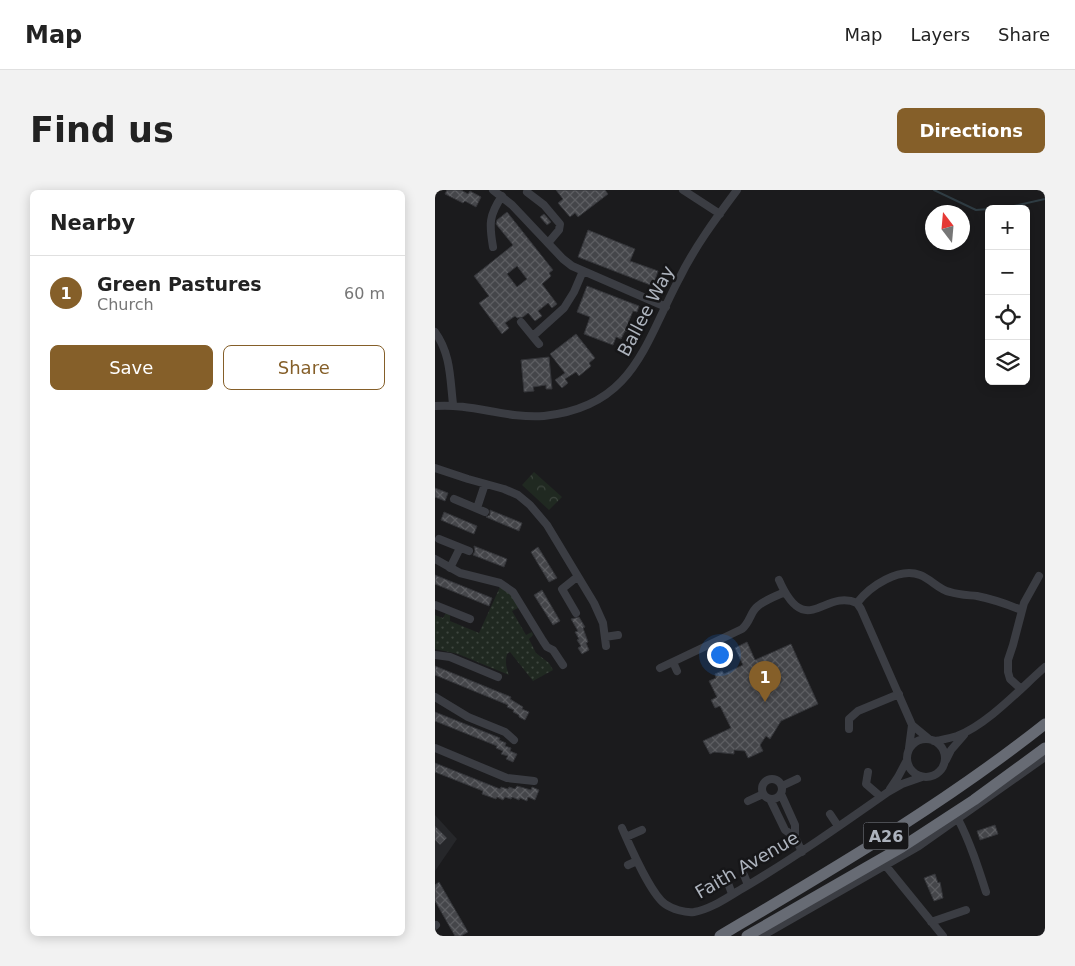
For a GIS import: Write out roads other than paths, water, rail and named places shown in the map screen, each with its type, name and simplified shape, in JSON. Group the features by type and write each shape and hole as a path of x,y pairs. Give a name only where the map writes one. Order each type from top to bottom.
{"highway":[{"name":"A26","path":"719,936 915,818 1045,724"},
{"name":"A26","path":"747,936 902,847 974,800 1045,748"}],"street":[{"path":"493,190 502,196 568,263 666,307"},
{"path":"683,190 720,214"},
{"name":"Ballee Way","path":"435,406 453,404 516,416 550,415 571,411 587,405 611,391 627,377 644,352 679,278 737,190"},
{"path":"527,192 544,205 560,224 559,230 548,243"},
{"path":"493,247 490,226 491,216 502,196"},
{"path":"533,336 564,308 574,292 583,271"},
{"path":"521,322 539,344"},
{"path":"435,332 445,349 450,366 453,404"},
{"path":"435,468 511,492 530,505 547,525 598,612 603,622 606,646"},
{"path":"477,508 485,484"},
{"path":"453,499 485,512"},
{"path":"439,539 469,551"},
{"path":"450,568 460,548"},
{"path":"435,559 465,575 500,584 513,592 547,647 553,650 563,665"},
{"path":"857,603 863,595 885,580 911,573 932,581 949,592 977,596 1021,610"},
{"path":"1021,688 1010,679 1007,672 1007,660 1013,645 1021,610 1039,576"},
{"path":"576,613 562,589 577,577"},
{"path":"779,580 792,603 801,609 813,611 842,600 857,603 912,725 908,756 912,770 922,777 939,773 951,750 967,731"},
{"path":"660,668 742,629 749,623 752,613 759,605 785,592"},
{"path":"435,605 470,620"},
{"path":"605,637 618,635"},
{"path":"695,641 699,649"},
{"path":"553,650 562,644"},
{"path":"435,655 450,657 498,677"},
{"path":"673,662 677,671"},
{"path":"908,756 911,748 919,741 957,736 967,731 991,715 1045,667"},
{"path":"849,730 849,719 858,711 871,708 899,694"},
{"path":"435,697 468,717 505,732 514,740"},
{"path":"912,725 942,748 945,763"},
{"path":"435,748 507,778 534,781"},
{"name":"Faith Avenue","path":"884,795 899,777 908,756"},
{"path":"762,936 886,866 959,819 1045,757"},
{"path":"869,772 862,784 884,795"},
{"name":"Faith Avenue","path":"622,828 637,861 656,895 665,904 677,910 692,912 708,908 732,894 802,852 884,795 902,784 922,777"},
{"path":"795,837 785,830 767,796 763,785 767,780 776,779 795,825 795,837 802,852"},
{"path":"748,801 767,796 776,798 781,790 797,779"},
{"path":"830,814 838,826"},
{"path":"959,819 972,847 986,892"},
{"path":"626,837 642,830"},
{"path":"628,866 637,861"},
{"path":"886,866 943,936"},
{"path":"744,875 748,884"},
{"path":"728,883 732,894"},
{"path":"931,922 966,910"}],"waterway":[{"path":"934,190 976,210 985,209"},
{"path":"1018,205 1045,199"}],"place":[{"name":"Green Pastures","path":"765,702"}]}
